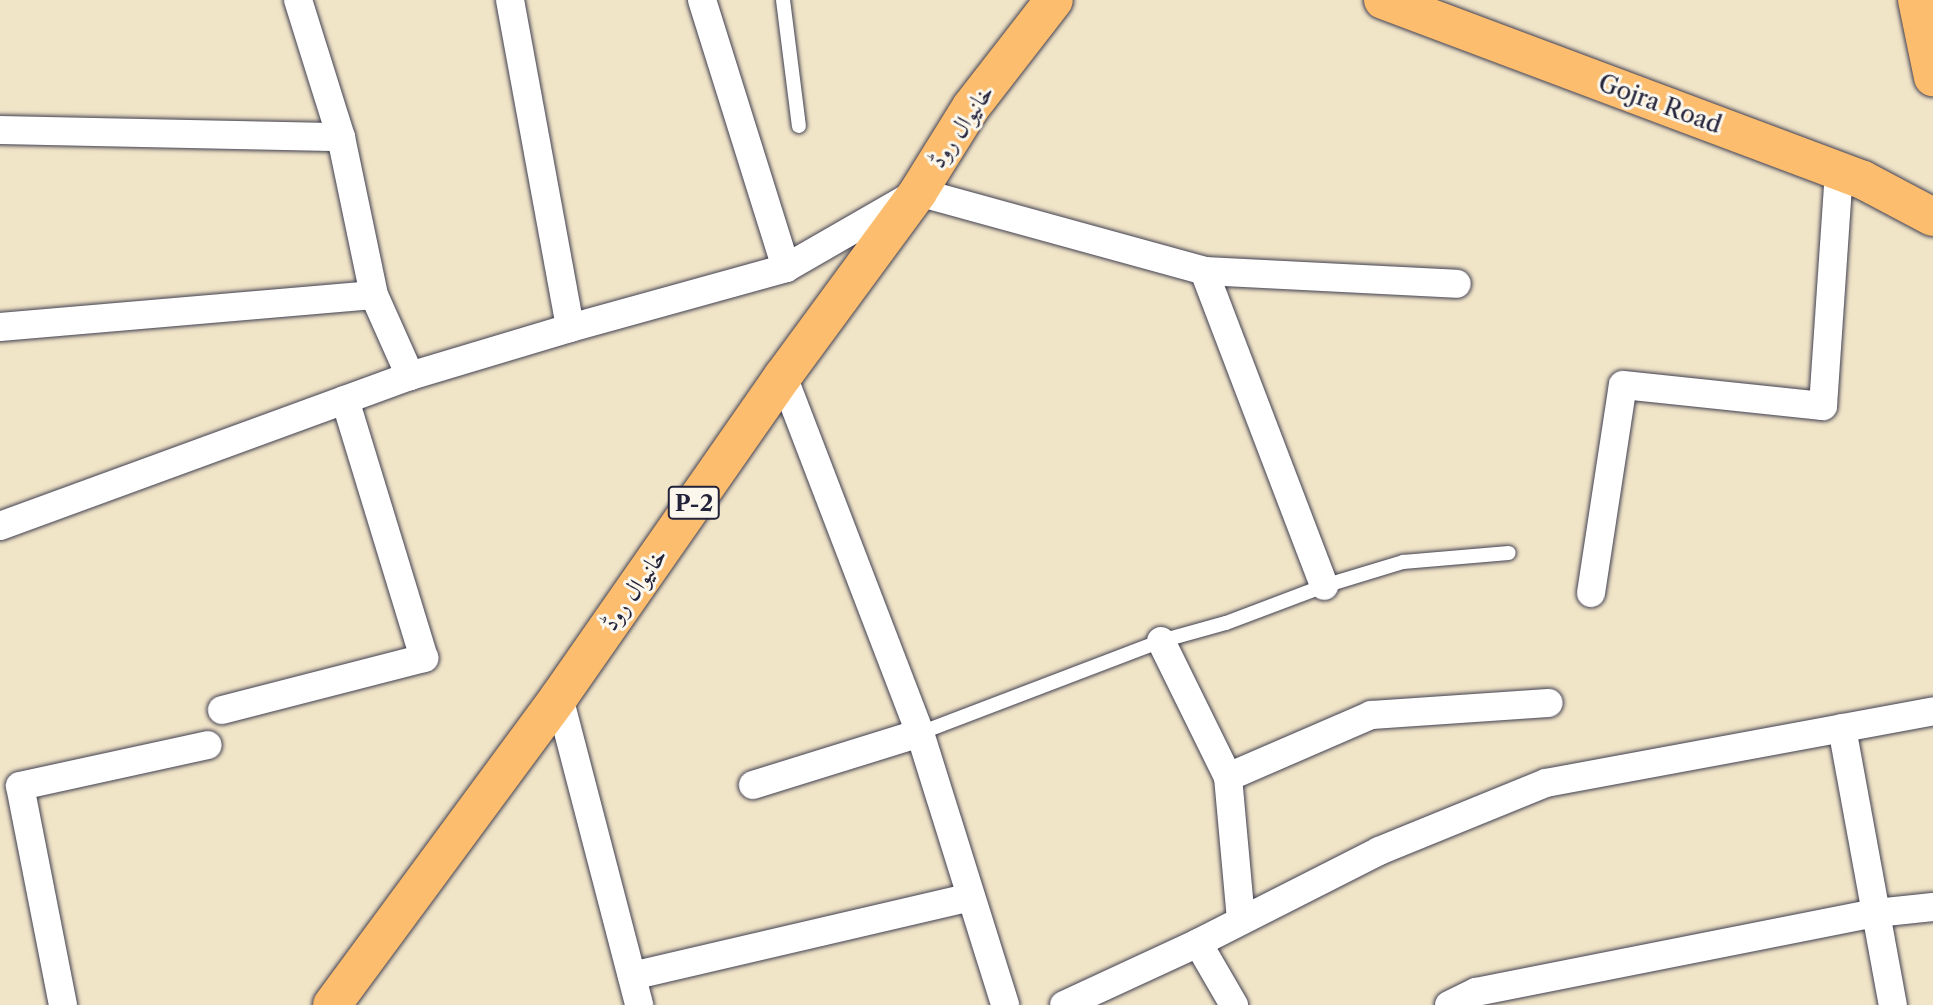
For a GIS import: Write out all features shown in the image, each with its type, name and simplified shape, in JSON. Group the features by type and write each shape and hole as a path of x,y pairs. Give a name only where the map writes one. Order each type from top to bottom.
{"main road":[{"name":"خانیوال روڈ","path":"332,1005 559,697 783,376 918,192 971,107 1054,0"},
{"path":"1917,0 1933,77"},
{"name":"Gojra Road","path":"1394,2 1839,170 1933,217"}],"street":[{"path":"298,0 341,137 374,295 410,376"},
{"path":"510,0 570,328"},
{"path":"702,0 786,268"},
{"path":"0,130 341,137"},
{"path":"1591,593 1623,385 1823,406 1839,170"},
{"path":"0,526 410,376 786,268 918,192 1204,271 1457,284"},
{"path":"1204,271 1324,586"},
{"path":"0,327 374,295"},
{"path":"783,376 920,733 1005,1005"},
{"path":"222,710 424,658 345,400"},
{"path":"1161,641 1228,777 1241,919"},
{"path":"559,697 639,1005"},
{"path":"1228,777 1371,715 1549,703"},
{"path":"1064,1005 1198,943 1379,851 1546,783 1933,711"},
{"path":"1842,728 1893,1005"},
{"path":"753,785 920,733"},
{"path":"63,1005 20,786 208,745"},
{"path":"632,976 971,897"},
{"path":"1449,1005 1476,992 1876,913 1933,907"},
{"path":"1198,943 1234,1005"}],"lane":[{"path":"783,0 800,126"},
{"path":"920,733 1161,641 1226,623 1324,586 1403,562 1509,553"}]}
